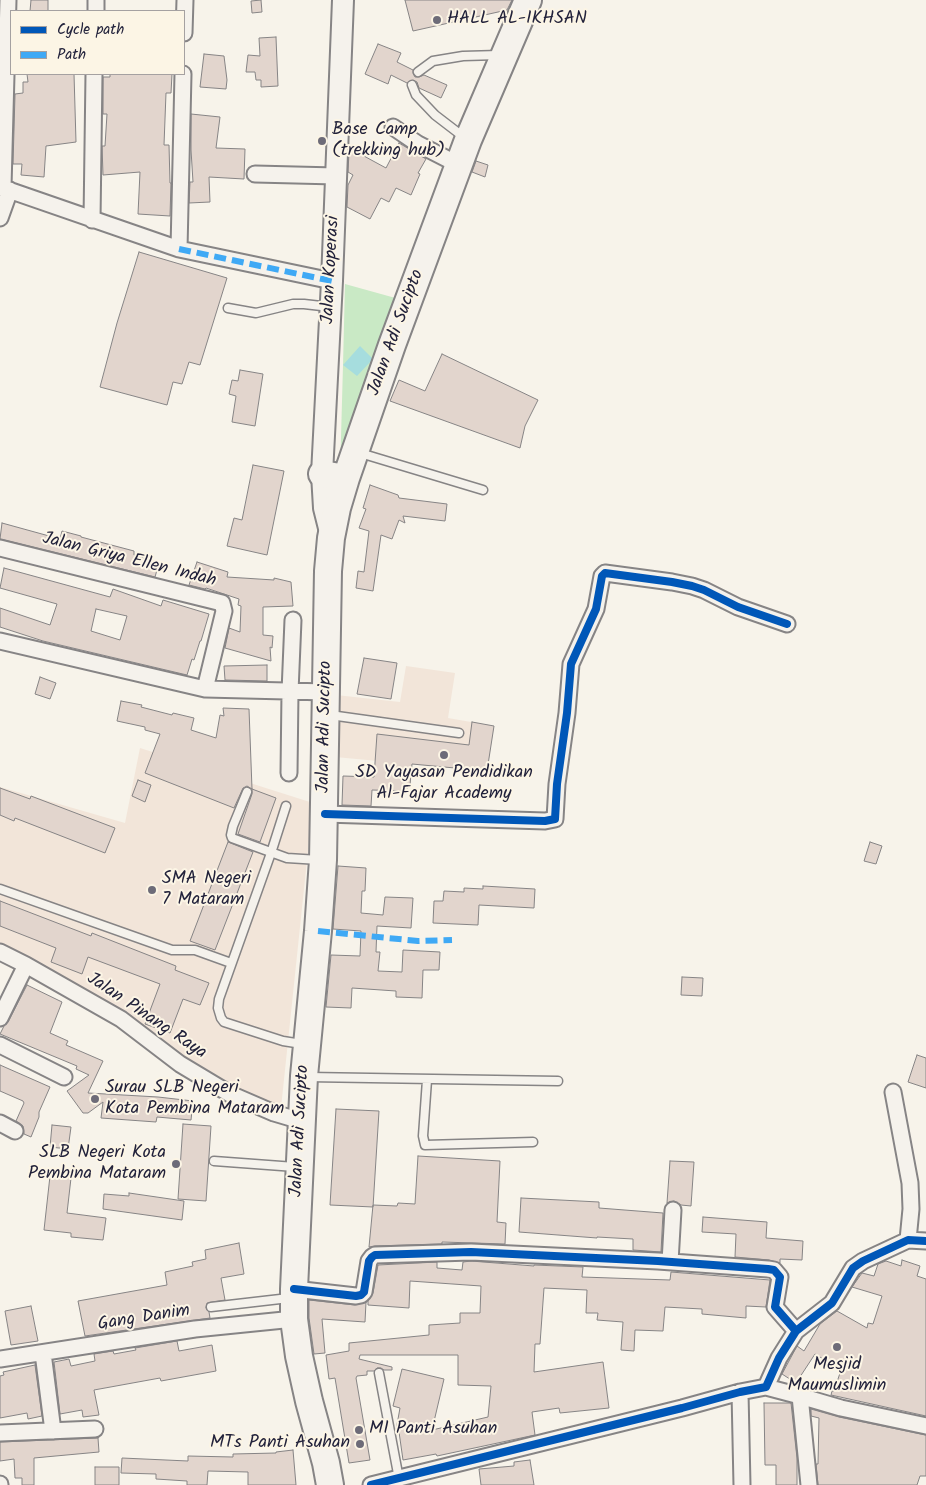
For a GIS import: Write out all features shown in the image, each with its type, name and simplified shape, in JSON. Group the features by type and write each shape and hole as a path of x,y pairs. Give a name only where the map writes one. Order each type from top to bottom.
{"highway":[{"name":"Jalan Adi Sucipto","path":"330,1485 287,1309 290,1166 286,1117 304,1076 295,1043 318,931 314,860 325,814 310,696 337,508 334,476 355,452 392,345 468,140 528,0"}],"street":[{"path":"0,218 4,188 8,0"},
{"name":"Jalan Koperasi","path":"334,476 330,307 343,0"},
{"path":"92,220 94,75"},
{"path":"179,249 183,75"},
{"path":"393,127 418,144 459,165"},
{"path":"255,174 336,176"},
{"path":"4,188 179,249 332,281"},
{"name":"Jalan Griya Ellen Indah","path":"0,548 222,604 224,610 205,689"},
{"path":"325,814 545,821 555,819 557,784 567,713 571,664 596,609 602,576 605,573 692,586 787,624"},
{"path":"289,773 310,696 293,620"},
{"path":"0,641 205,689 310,696"},
{"name":"Jalan Pinang Raya","path":"0,952 26,964 121,1019 180,1064 230,1094 286,1117"},
{"path":"0,1018 26,964"},
{"path":"0,1045 64,1077"},
{"path":"893,1092 910,1183 911,1209 908,1240"},
{"path":"0,1123 15,1130"},
{"path":"673,1210 670,1262 774,1270 780,1276 776,1307 796,1331"},
{"path":"766,1387 779,1358 796,1331 832,1303 853,1268 863,1261 908,1240 926,1242"},
{"name":"Gang Danim","path":"0,1359 195,1329 361,1295 364,1292 369,1261 375,1255 471,1252 670,1262"},
{"path":"43,1353 53,1431"},
{"path":"371,1485 766,1387 841,1408 926,1426"},
{"path":"740,1392 742,1485"},
{"path":"800,1396 809,1485"},
{"path":"0,1433 95,1429"}],"lane":[{"path":"418,72 433,61 463,56 504,55"},
{"path":"412,85 416,96 435,115 468,140"},
{"path":"228,308 256,313 294,304 330,307"},
{"path":"355,452 482,490"},
{"path":"310,696 459,733"},
{"path":"247,792 232,826 231,835 237,841 271,853 296,860 314,860"},
{"path":"286,806 219,999 218,1008 220,1018 224,1022 295,1043"},
{"path":"0,888 172,950 195,950 231,964"},
{"path":"304,1076 427,1080 558,1080"},
{"path":"427,1080 423,1136 423,1142 426,1145 533,1142"},
{"path":"214,1161 290,1166"},
{"path":"211,1307 287,1309"},
{"path":"379,1374 399,1479"}],"shaded area":[{"path":"406,666 455,673 448,718 494,726 487,771 335,757 336,695 400,702"},
{"name":"SMA Negeri 7 Mataram","path":"140,748 313,803 281,1108 239,1099 111,1009 0,957 0,787 125,823"}],"green space":[{"path":"345,284 399,299 340,474 343,365"}],"water":[{"path":"360,346 373,359 357,376 343,365"}],"building":[{"path":"31,0 48,0 48,10 30,10"},
{"path":"261,0 262,12 252,13 251,1"},
{"name":"HALL AL-IKHSAN","path":"405,0 512,0 507,10 413,31"},
{"path":"276,37 278,86 261,87 261,80 256,80 255,72 246,72 248,55 260,56 259,38"},
{"path":"378,44 401,53 397,62 413,70 415,77 424,75 447,85 441,98 419,88 417,82 413,80 407,83 391,75 388,84 365,74"},
{"path":"204,54 224,56 227,80 226,89 200,87"},
{"path":"27,75 74,75 76,142 46,146 44,177 21,175 22,164 13,164 15,94 23,93 23,82 28,82"},
{"path":"110,75 172,75 171,93 166,93 164,145 169,145 170,216 138,214 140,172 103,175 102,146 105,146 107,114 103,114 103,77 110,77"},
{"path":"191,114 220,117 216,148 245,149 244,179 209,177 210,202 189,203 190,182 193,182"},
{"path":"399,143 426,159 418,173 420,174 411,195 396,188 389,202 381,198 370,219 347,207 348,185 353,175 348,172 349,152 351,149 386,168"},
{"path":"476,161 488,165 485,177 472,172"},
{"path":"139,252 227,278 200,365 189,362 182,384 173,382 167,405 100,387"},
{"path":"442,354 538,400 525,426 520,448 390,401 399,380 425,391"},
{"path":"240,370 263,374 255,426 232,422 236,396 229,394 232,380 238,381"},
{"path":"253,465 284,471 267,555 227,546 234,518 242,520"},
{"path":"370,485 398,495 399,498 447,504 445,521 403,516 405,523 399,520 392,539 381,535 373,591 356,588 358,571 364,572 369,531 359,528 366,509 363,508"},
{"path":"2,523 60,539 62,531 134,551 134,555 159,563 155,577 0,539"},
{"path":"197,562 228,572 227,577 274,580 274,578 291,582 293,606 263,607 263,635 273,636 272,648 270,647 271,661 225,648 229,628 240,632 241,606 238,605 239,599 206,588 189,585"},
{"path":"4,568 110,597 113,589 161,606 163,600 209,614 201,641 187,675 43,641 0,627 0,608 50,625 57,604 0,588","holes":["96,609 127,616 120,640 91,631"]},
{"path":"364,658 397,663 391,699 357,694"},
{"path":"267,665 267,681 225,680 224,666"},
{"path":"40,677 56,683 50,699 35,694"},
{"path":"121,701 142,705 141,707 172,715 173,713 194,718 191,730 216,738 220,715 224,716 223,708 249,709 252,789 247,786 243,788 234,808 145,773 160,734 145,730 145,727 117,721"},
{"path":"472,722 494,726 487,771 412,764 410,785 407,785 407,791 372,790 371,806 342,805 343,776 374,777 377,734 469,745"},
{"path":"138,780 151,785 145,802 132,796"},
{"path":"0,788 30,799 31,796 115,828 105,853 15,818 14,821 0,815"},
{"path":"252,789 276,798 260,842 238,834"},
{"path":"228,842 253,852 215,950 190,941"},
{"path":"870,842 882,846 876,864 864,861"},
{"path":"338,866 366,868 365,891 362,891 361,913 383,915 385,897 413,898 411,928 377,926 376,952 380,952 378,971 402,972 403,950 440,952 439,970 423,970 422,998 396,997 396,991 352,988 351,1008 326,1007 331,955 360,956 361,931 333,929"},
{"path":"483,886 535,889 534,908 479,905 478,925 433,923 434,901 443,901 444,891 464,892 464,888 483,889"},
{"path":"0,901 91,936 92,933 176,966 175,970 209,983 200,1005 183,999 170,1033 145,1024 160,984 88,957 82,974 51,962 56,948 0,926"},
{"path":"682,977 703,978 702,996 681,995"},
{"path":"27,985 62,1002 50,1033 68,1041 66,1045 103,1061 88,1093 193,1101 191,1120 157,1117 156,1122 101,1118 103,1102 88,1113 83,1113 67,1091 89,1075 76,1069 77,1066 0,1034"},
{"path":"917,1055 926,1058 926,1088 908,1082"},
{"path":"0,1065 50,1087 31,1137 24,1134 23,1126 16,1121 24,1103 23,1101 0,1091"},
{"path":"336,1109 379,1111 373,1207 330,1205"},
{"path":"183,1124 211,1126 206,1201 178,1199"},
{"path":"52,1125 71,1127 68,1149 50,1147"},
{"path":"418,1156 500,1161 497,1222 506,1223 505,1244 442,1242 442,1244 369,1247 373,1205 397,1206 398,1203 415,1204"},
{"path":"670,1161 694,1162 691,1206 681,1205 674,1201 667,1203"},
{"path":"50,1176 71,1178 67,1213 106,1218 103,1240 71,1237 71,1233 44,1230"},
{"path":"129,1193 184,1201 182,1220 103,1209 104,1194 129,1196"},
{"path":"521,1198 599,1202 599,1208 663,1213 661,1252 633,1250 633,1239 519,1232"},
{"path":"703,1217 767,1222 766,1238 803,1241 802,1260 780,1259 780,1263 769,1260 735,1257 736,1234 702,1232"},
{"path":"239,1243 244,1274 221,1278 225,1300 207,1303 206,1308 210,1318 85,1336 78,1301 167,1285 165,1272 193,1266 192,1262 206,1259 205,1250"},
{"path":"902,1260 920,1266 917,1276 926,1279 926,1416 831,1395 841,1370 815,1354 796,1383 782,1374 797,1346 804,1351 820,1324 837,1311 867,1328 868,1323 873,1324 882,1296 852,1287 862,1273 874,1276 878,1264 886,1261 901,1266"},
{"path":"437,1262 437,1268 462,1270 463,1262 534,1266 583,1267 582,1277 670,1280 671,1272 770,1280 766,1307 746,1306 746,1318 702,1314 702,1309 665,1307 663,1331 635,1330 634,1351 621,1350 623,1322 597,1320 598,1313 586,1313 587,1290 544,1288 540,1344 535,1344 534,1372 603,1362 609,1408 560,1413 559,1408 532,1412 535,1435 437,1456 436,1454 403,1460 399,1432 396,1430 400,1408 393,1406 402,1369 444,1379 432,1430 488,1417 491,1386 458,1385 458,1355 360,1355 359,1359 392,1367 392,1370 377,1368 374,1371 367,1371 367,1375 357,1376 356,1378 370,1460 349,1463 335,1378 329,1379 326,1355 349,1351 349,1343 429,1335 429,1325 460,1323 460,1313 480,1313 481,1286 410,1281 409,1308 368,1305 368,1301 373,1293 378,1265"},
{"path":"309,1300 355,1305 366,1302 365,1322 322,1319 325,1353 314,1354 309,1318"},
{"path":"31,1306 38,1341 11,1345 5,1311"},
{"path":"177,1341 179,1351 212,1345 216,1371 161,1381 160,1378 94,1390 99,1415 83,1417 82,1410 60,1414 54,1362 69,1359 71,1366 95,1361 94,1354 113,1351 114,1354 136,1350 135,1348"},
{"path":"35,1365 42,1416 28,1419 27,1413 0,1418 0,1376 4,1375 3,1372"},
{"path":"764,1403 791,1403 797,1458 797,1485 776,1485 776,1465 765,1465"},
{"path":"811,1409 839,1417 926,1435 926,1476 920,1476 917,1485 818,1485 816,1464 818,1464 819,1418 811,1416"},
{"path":"98,1438 99,1452 34,1458 34,1485 22,1485 22,1478 15,1478 14,1459 0,1461 0,1442"},
{"path":"293,1450 296,1485 248,1485 248,1472 208,1471 207,1485 187,1485 187,1481 156,1479 156,1474 121,1473 122,1458 188,1461 188,1456 233,1457 233,1454 276,1453"},
{"path":"530,1460 534,1485 481,1485 479,1469 514,1466 514,1462"},
{"path":"95,1467 119,1467 119,1485 95,1485"}],"marked path":[{"path":"179,249 332,281"},
{"path":"318,931 418,941 452,940"}],"cycle path":[{"path":"325,814 545,821 555,819 557,784 567,713 571,664 596,609 602,576 605,573 692,586 738,607 787,624"},
{"path":"371,1485 766,1387 779,1358 796,1331 832,1303 853,1268 863,1261 908,1240 926,1241"},
{"path":"294,1289 361,1295 364,1292 369,1261 375,1255 471,1252 658,1261 768,1269 774,1270 780,1277 775,1307 796,1331"}],"place":[{"name":"HALL AL-IKHSAN","path":"437,20"},
{"name":"Base Camp (trekking hub)","path":"322,141"},
{"name":"SD Yayasan Pendidikan Al-Fajar Academy","path":"444,755"},
{"name":"SMA Negeri 7 Mataram","path":"152,890"},
{"name":"Surau SLB Negeri Kota Pembina Mataram","path":"95,1099"},
{"name":"SLB Negeri Kota Pembina Mataram","path":"176,1164"},
{"name":"Mesjid Maumuslimin","path":"837,1347"},
{"name":"MI Panti Asuhan","path":"359,1430"},
{"name":"MTs Panti Asuhan","path":"360,1444"}]}
